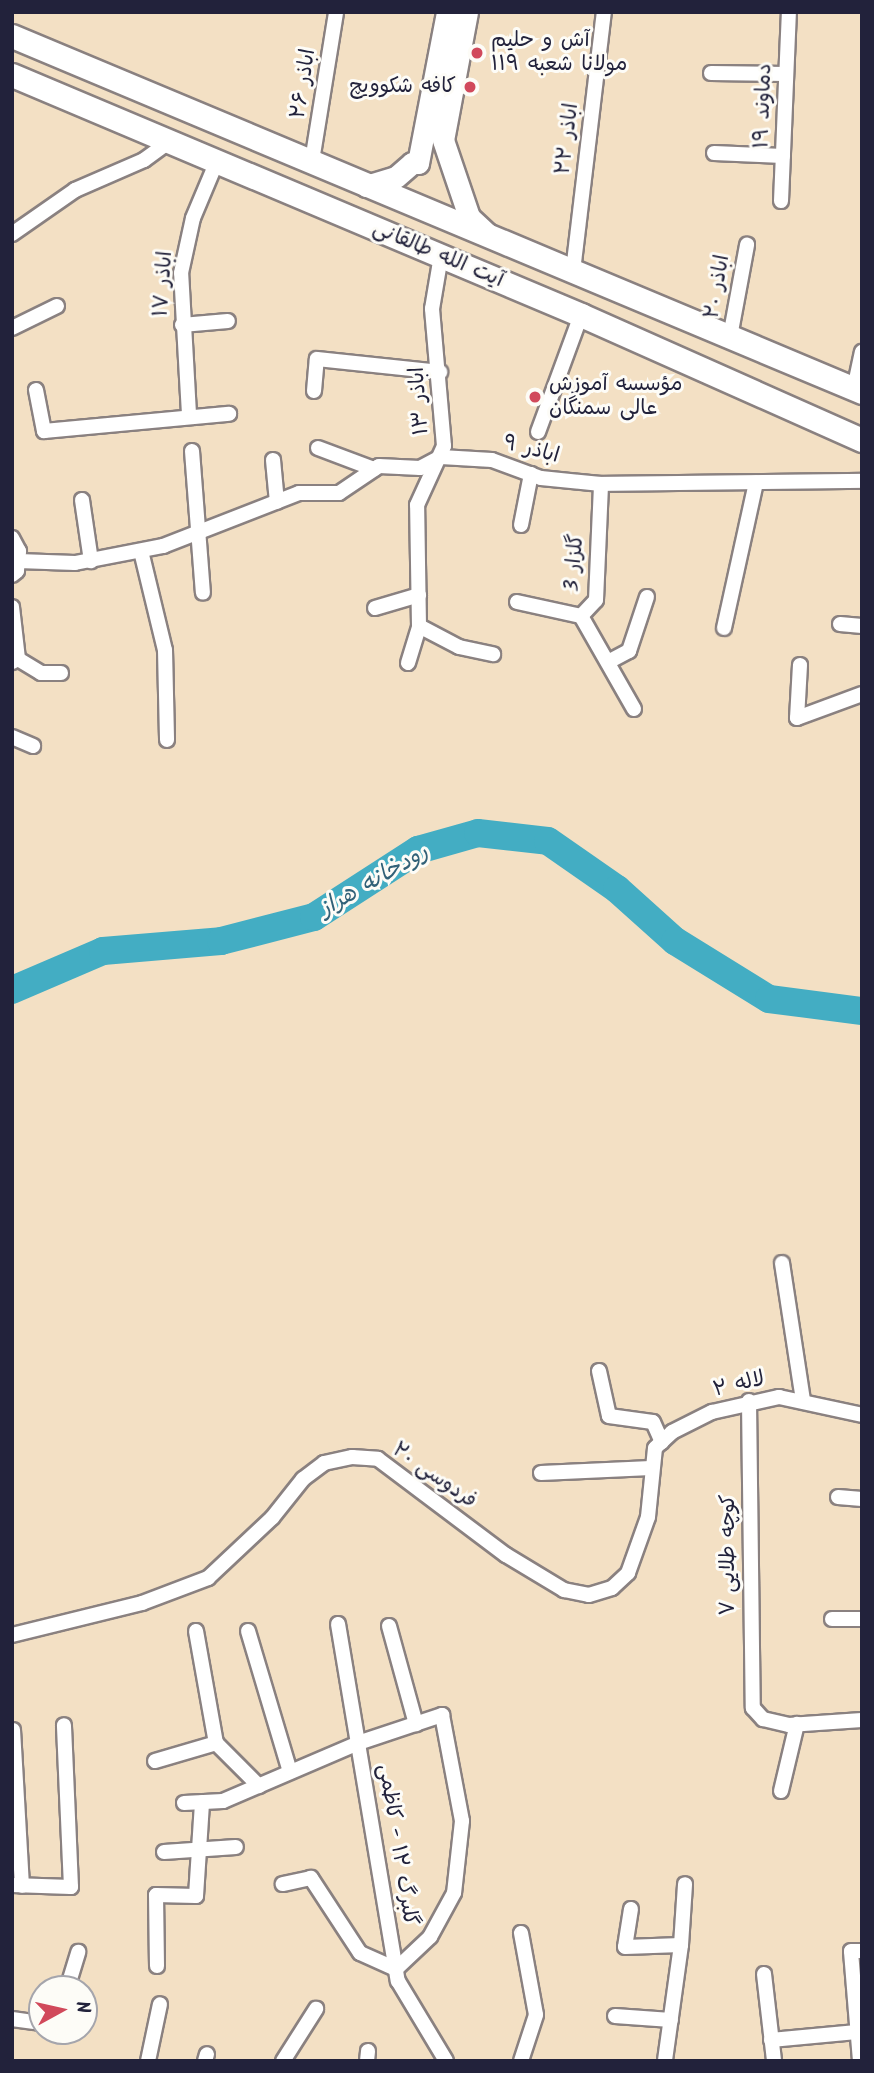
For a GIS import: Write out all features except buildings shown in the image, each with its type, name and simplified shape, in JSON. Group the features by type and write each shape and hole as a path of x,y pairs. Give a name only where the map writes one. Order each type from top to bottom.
{"main road":[{"path":"447,12 435,135 469,217 489,236"},
{"path":"366,186 396,177 412,163 418,163 435,135 467,12"},
{"name":"آیت الله طالقانی","path":"15,37 858,391"},
{"path":"12,69 23,61 15,37"},
{"path":"80,103 72,82 94,70"},
{"name":"آیت الله طالقانی","path":"12,75 581,315 862,440"}],"street":[{"name":"اباذر ۲۶","path":"312,161 336,12"},
{"name":"اباذر ۲۲","path":"572,271 604,12"},
{"name":"دماوند ۱۹","path":"781,201 789,12"},
{"path":"711,73 786,74"},
{"path":"12,234 75,190 144,160 170,141"},
{"path":"714,153 783,156"},
{"name":"اباذر ۱۷","path":"189,414 181,273 193,218 217,161"},
{"name":"اباذر ۲۰","path":"730,337 747,245"},
{"name":"اباذر ۱۳","path":"408,663 419,626 417,505 441,457 440,372 432,309 441,256"},
{"path":"12,328 57,306"},
{"path":"538,432 581,315"},
{"path":"182,325 228,321"},
{"path":"858,391 862,352"},
{"path":"314,391 317,359 440,372"},
{"path":"36,390 44,431 189,414 229,414"},
{"path":"318,448 374,469"},
{"path":"192,451 203,593"},
{"name":"اباذر ۹","path":"374,469 420,468 441,457 492,460 531,474 601,484 862,481"},
{"path":"273,460 277,502"},
{"path":"12,538 15,568 91,561 141,551 299,493 339,494 374,469"},
{"path":"521,526 531,474"},
{"path":"724,628 756,482"},
{"name":"گلزار 3","path":"517,602 581,616 596,600 601,484"},
{"path":"82,500 91,561"},
{"path":"141,551 166,650 167,740"},
{"path":"375,608 419,595"},
{"path":"608,662 629,651 647,597"},
{"path":"12,607 15,660 41,673 61,673"},
{"path":"581,616 634,709"},
{"path":"840,624 862,626"},
{"path":"419,626 459,647 493,654"},
{"path":"800,666 797,718 862,694"},
{"path":"12,737 33,746"},
{"path":"782,1264 803,1401"},
{"path":"541,1473 651,1468 662,1442 653,1422 609,1416 599,1371"},
{"name":"لاله ۲","path":"662,1442 672,1432 712,1412 749,1401 779,1397 862,1415"},
{"name":"کوچه طلایی ۷","path":"749,1401 753,1708 763,1719 797,1724"},
{"name":"فردوسی ۲۰","path":"12,1635 142,1603 208,1578 244,1547 303,1479 324,1463 352,1457 379,1459 506,1555 564,1590 589,1595 612,1588 628,1573 638,1552 648,1517 651,1468"},
{"path":"838,1497 862,1499"},
{"path":"832,1619 862,1619"},
{"name":"گلبرگ ۱۲ - کاظمی","path":"338,1624 398,1981 446,2061"},
{"path":"389,1626 416,1724"},
{"path":"196,1631 216,1744 259,1786"},
{"path":"248,1631 290,1772"},
{"path":"184,1803 223,1801 358,1743 442,1715 462,1821 454,1893 430,1937 396,1969 360,1953 311,1878 283,1884"},
{"path":"781,1791 797,1724 862,1720"},
{"path":"13,1730 17,1885 71,1887 64,1725"},
{"path":"155,1760 216,1744"},
{"path":"157,1966 156,1895 196,1896 202,1802"},
{"path":"164,1852 236,1847"},
{"path":"665,2061 681,1945 685,1884"},
{"path":"631,1909 625,1947 681,1945"},
{"path":"521,1933 536,2015 521,2061"},
{"path":"860,2061 851,1951 862,1951"},
{"path":"71,1975 78,1952"},
{"path":"764,1974 774,2061"},
{"path":"148,2061 160,2004"},
{"path":"283,2061 316,2009"},
{"path":"615,2016 671,2020"},
{"path":"771,2040 858,2032"}],"waterway":[{"name":"رودخانه هراز","path":"12,990 103,951 221,941 314,917 418,850 478,833 548,841 617,889 675,941 769,999 862,1011"}],"place":[{"name":"آش و حلیم مولانا شعبه ۱۱۹","path":"477,53"},
{"name":"کافه شکوویچ","path":"470,87"},
{"name":"مؤسسه آموزش عالی سمنگان","path":"535,397"}]}
